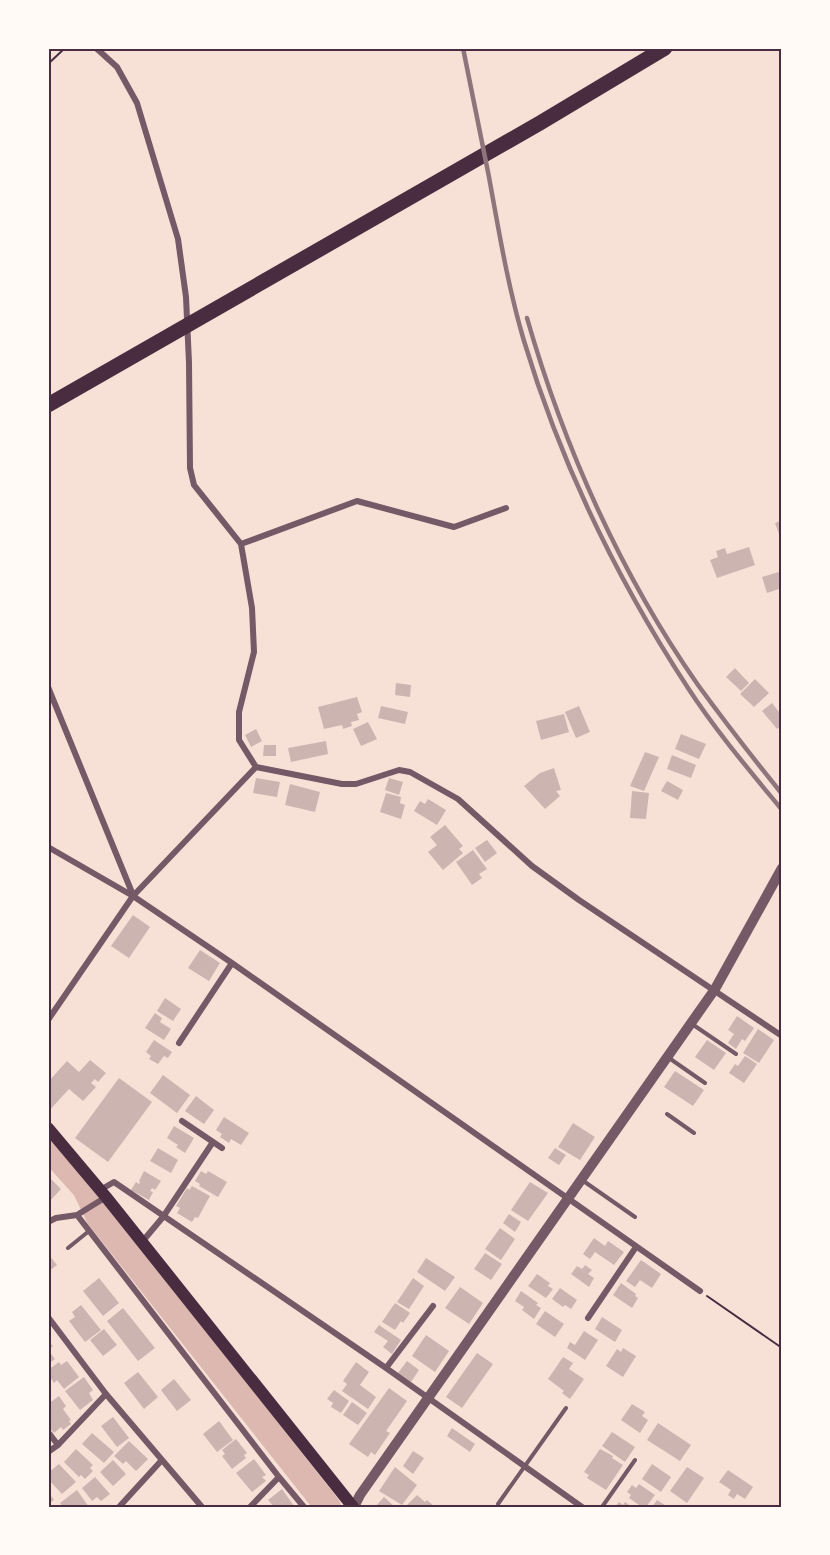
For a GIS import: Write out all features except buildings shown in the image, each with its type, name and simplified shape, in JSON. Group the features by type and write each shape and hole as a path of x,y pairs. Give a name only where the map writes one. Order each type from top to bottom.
{"highway":[{"path":"48,405 540,123 665,48"}],"main road":[{"path":"48,1128 353,1507"}],"street":[{"path":"96,48 117,67 138,103 178,239 186,297 189,458 194,485 240,544 252,608 254,652 239,712 239,740 256,767 342,784 356,784 399,770 410,772 458,799 532,866 579,900 782,1036"},
{"path":"240,544 357,501 454,527 506,508"},
{"path":"48,687 133,896"},
{"path":"48,1020 133,896 256,767"},
{"path":"48,847 133,896 232,963 700,1291"},
{"path":"353,1507 715,989 782,868"},
{"path":"179,1043 232,963"},
{"path":"182,1121 222,1148"},
{"path":"142,1242 163,1216 213,1142"},
{"path":"48,1221 77,1215 114,1182 386,1368 582,1507"},
{"path":"77,1215 304,1507"},
{"path":"588,1318 636,1247"},
{"path":"386,1368 433,1306"},
{"path":"48,1317 106,1394 202,1507"},
{"path":"48,1452 58,1445 106,1394"},
{"path":"48,1432 58,1445"},
{"path":"119,1507 162,1461"},
{"path":"250,1507 279,1477"}],"lane":[{"path":"691,1023 735,1054"},
{"path":"667,1056 705,1083"},
{"path":"667,1114 694,1133"},
{"path":"581,1179 636,1217"},
{"path":"68,1248 89,1231"},
{"path":"498,1504 566,1408"},
{"path":"602,1507 635,1460"}],"path":[{"path":"48,64 65,48"},
{"path":"700,1291 782,1348"}],"waterway":[{"path":"48,1147 85,1188 99,1217 328,1507"}],"railway":[{"path":"463,48 518,321 555,432 615,564 662,647 710,720 782,810"},
{"path":"527,318 558,414 577,462 620,555 670,643 698,685 782,794"}]}
